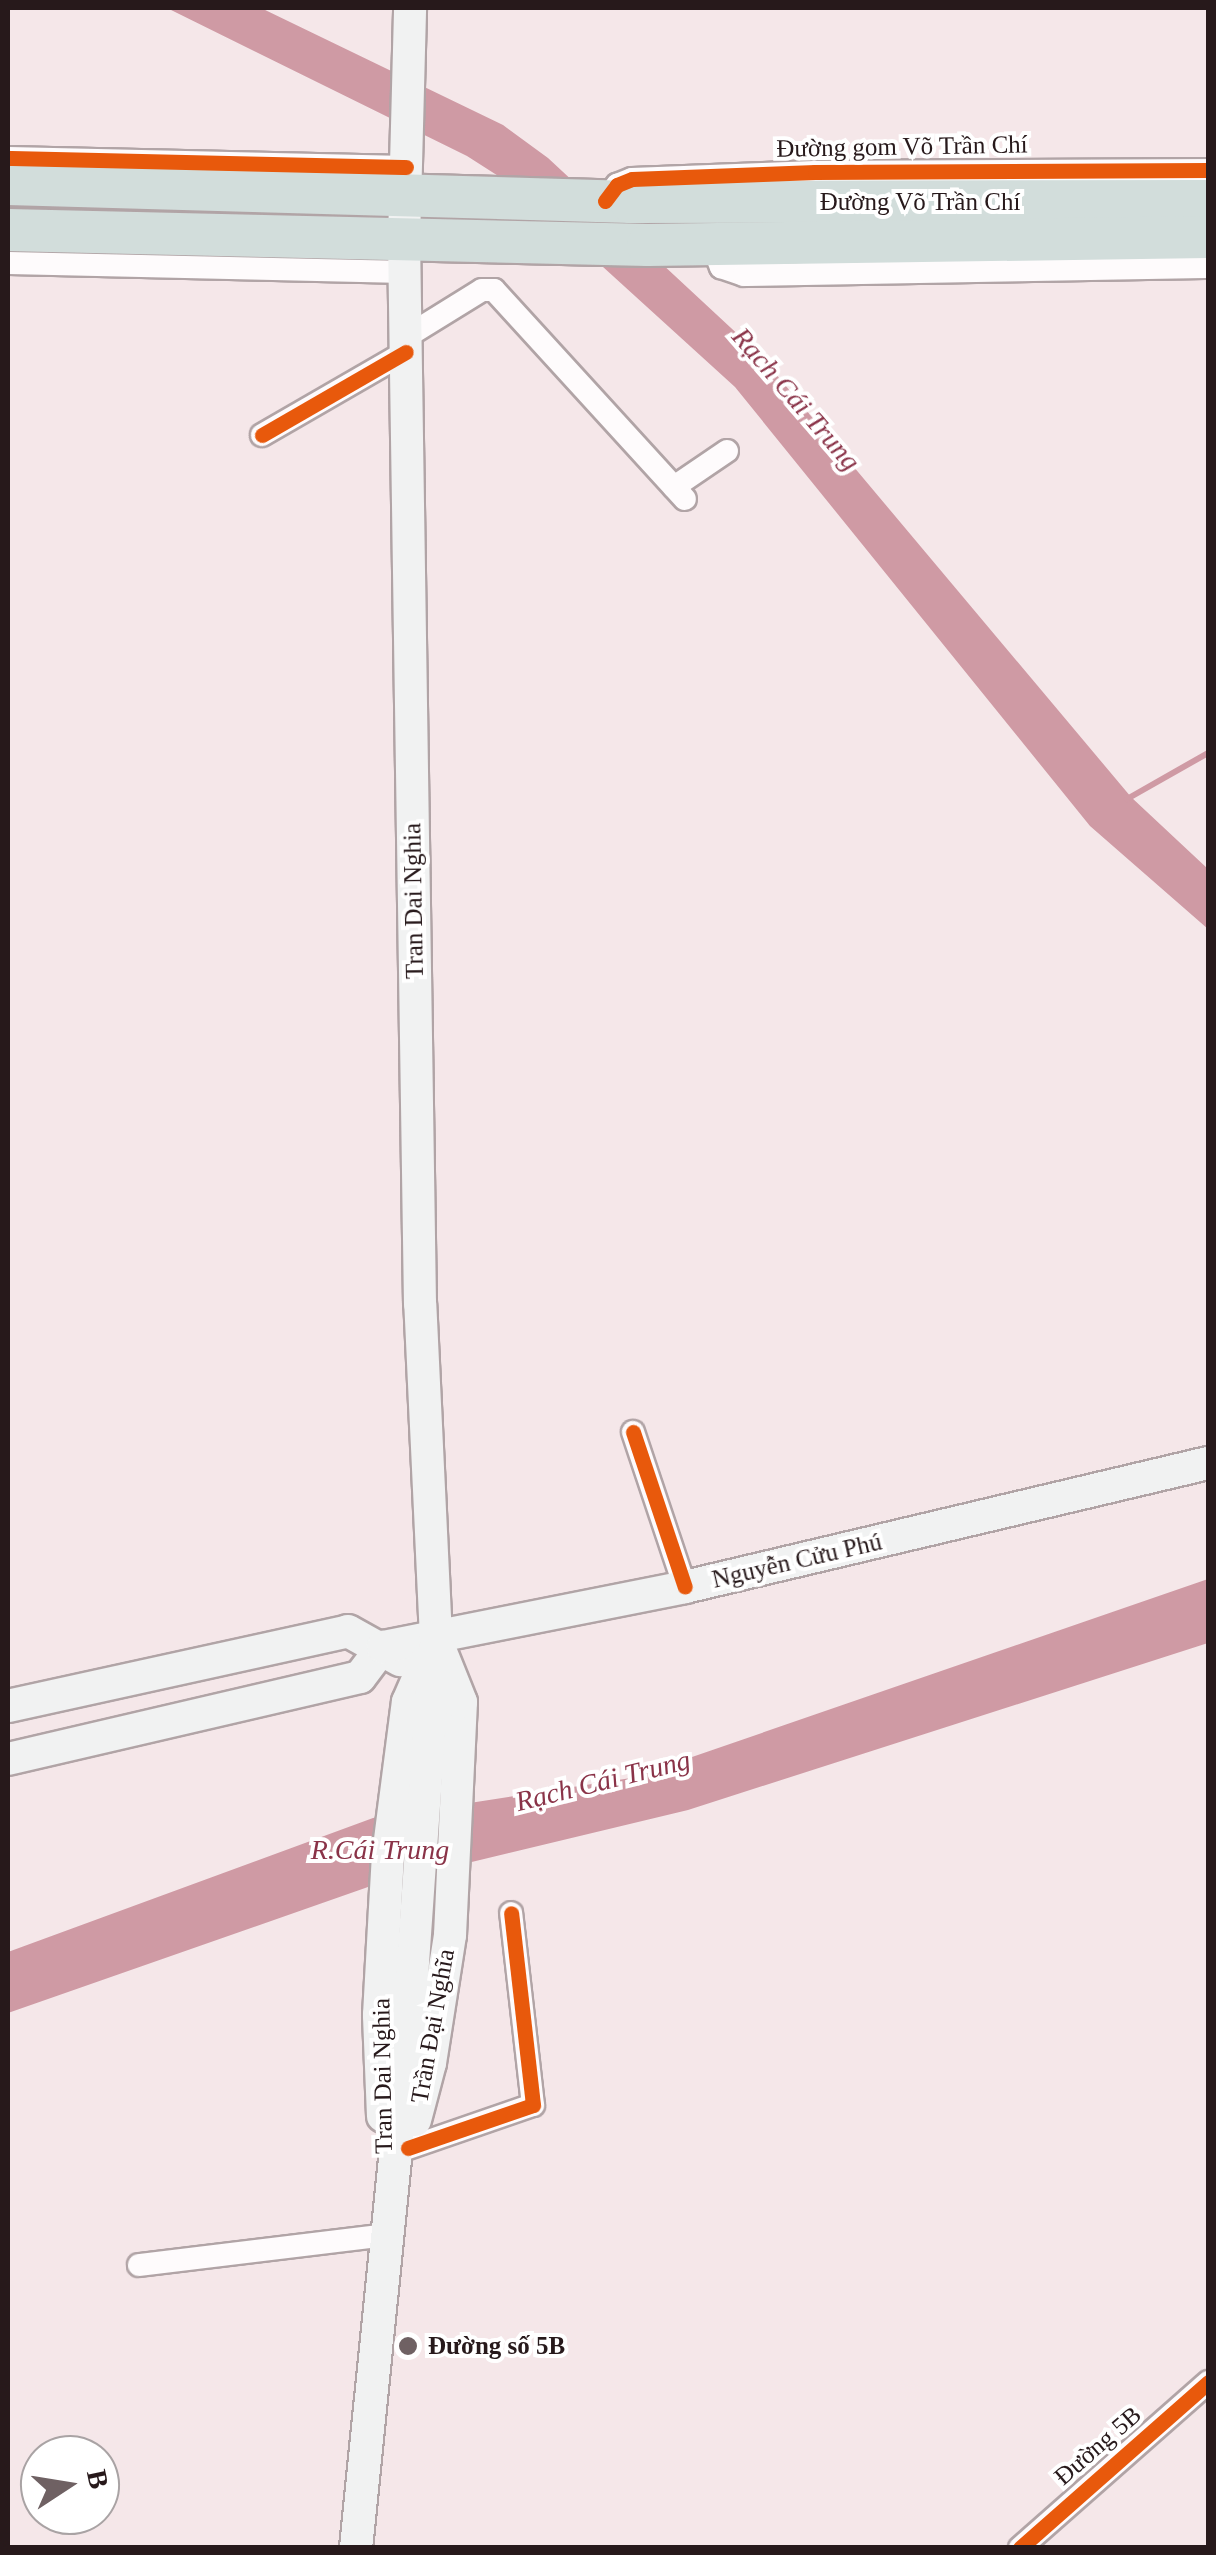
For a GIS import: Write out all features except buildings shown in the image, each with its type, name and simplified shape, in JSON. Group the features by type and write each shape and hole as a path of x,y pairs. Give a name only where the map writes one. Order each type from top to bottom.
{"highway":[{"path":"8,184 406,170"},
{"name":"Đường Võ Trần Chí","path":"406,170 480,195 618,201 1208,201"},
{"path":"8,230 404,257"},
{"name":"Đường Võ Trần Chí","path":"404,257 479,243 648,245 1208,238"}],"main road":[{"name":"Tran Dai Nghia","path":"356,2548 387,2235 379,2015 426,1793 436,1638 420,1304 404,257 410,8"},
{"name":"Nguyễn Cửu Phú","path":"8,1706 348,1631 383,1648 436,1638 685,1587 1208,1463"},
{"path":"426,1793 461,1702 468,1652 473,1641 492,1626"},
{"path":"436,1638 461,1702"},
{"path":"408,1702 436,1638"},
{"path":"8,1759 360,1677 383,1648 404,1666 426,1793"},
{"name":"Trần Đại Nghĩa","path":"387,2235 430,2063 450,1934 426,1793"}],"street":[{"path":"8,158 406,170"},
{"name":"Đường gom Võ Trần Chí","path":"618,201 616,185 632,179 815,172 1208,170"},
{"path":"712,244 721,268 744,275 1208,267"},
{"path":"8,263 404,257"},
{"path":"262,435 406,345 482,290 494,290 679,493 726,452"},
{"path":"633,1432 685,1587"},
{"path":"408,2148 533,2105 511,1913"},
{"path":"139,2264 387,2235"},
{"name":"Đường 5B","path":"1020,2548 1208,2382"}],"water":[{"name":"Rạch Cái Trung","path":"167,8 261,8 503,125 548,158 759,354 1131,797 1208,869 1208,929 1090,826 735,387 514,186 467,156"},
{"name":"R.Cái Trung","path":"1208,1579 1208,1643 688,1810 368,1887 8,2013 8,1952 373,1818 631,1778"}],"waterway":[{"path":"1127,799 1208,753"}],"cycle path":[{"path":"8,158 406,167"},
{"path":"605,201 617,185 632,179 815,172 1208,170"},
{"path":"262,435 406,352"},
{"path":"633,1432 685,1587"},
{"path":"408,2148 533,2105 511,1913"},
{"path":"1020,2548 1208,2382"}],"place":[{"name":"Đường số 5B","path":"408,2346"}]}
